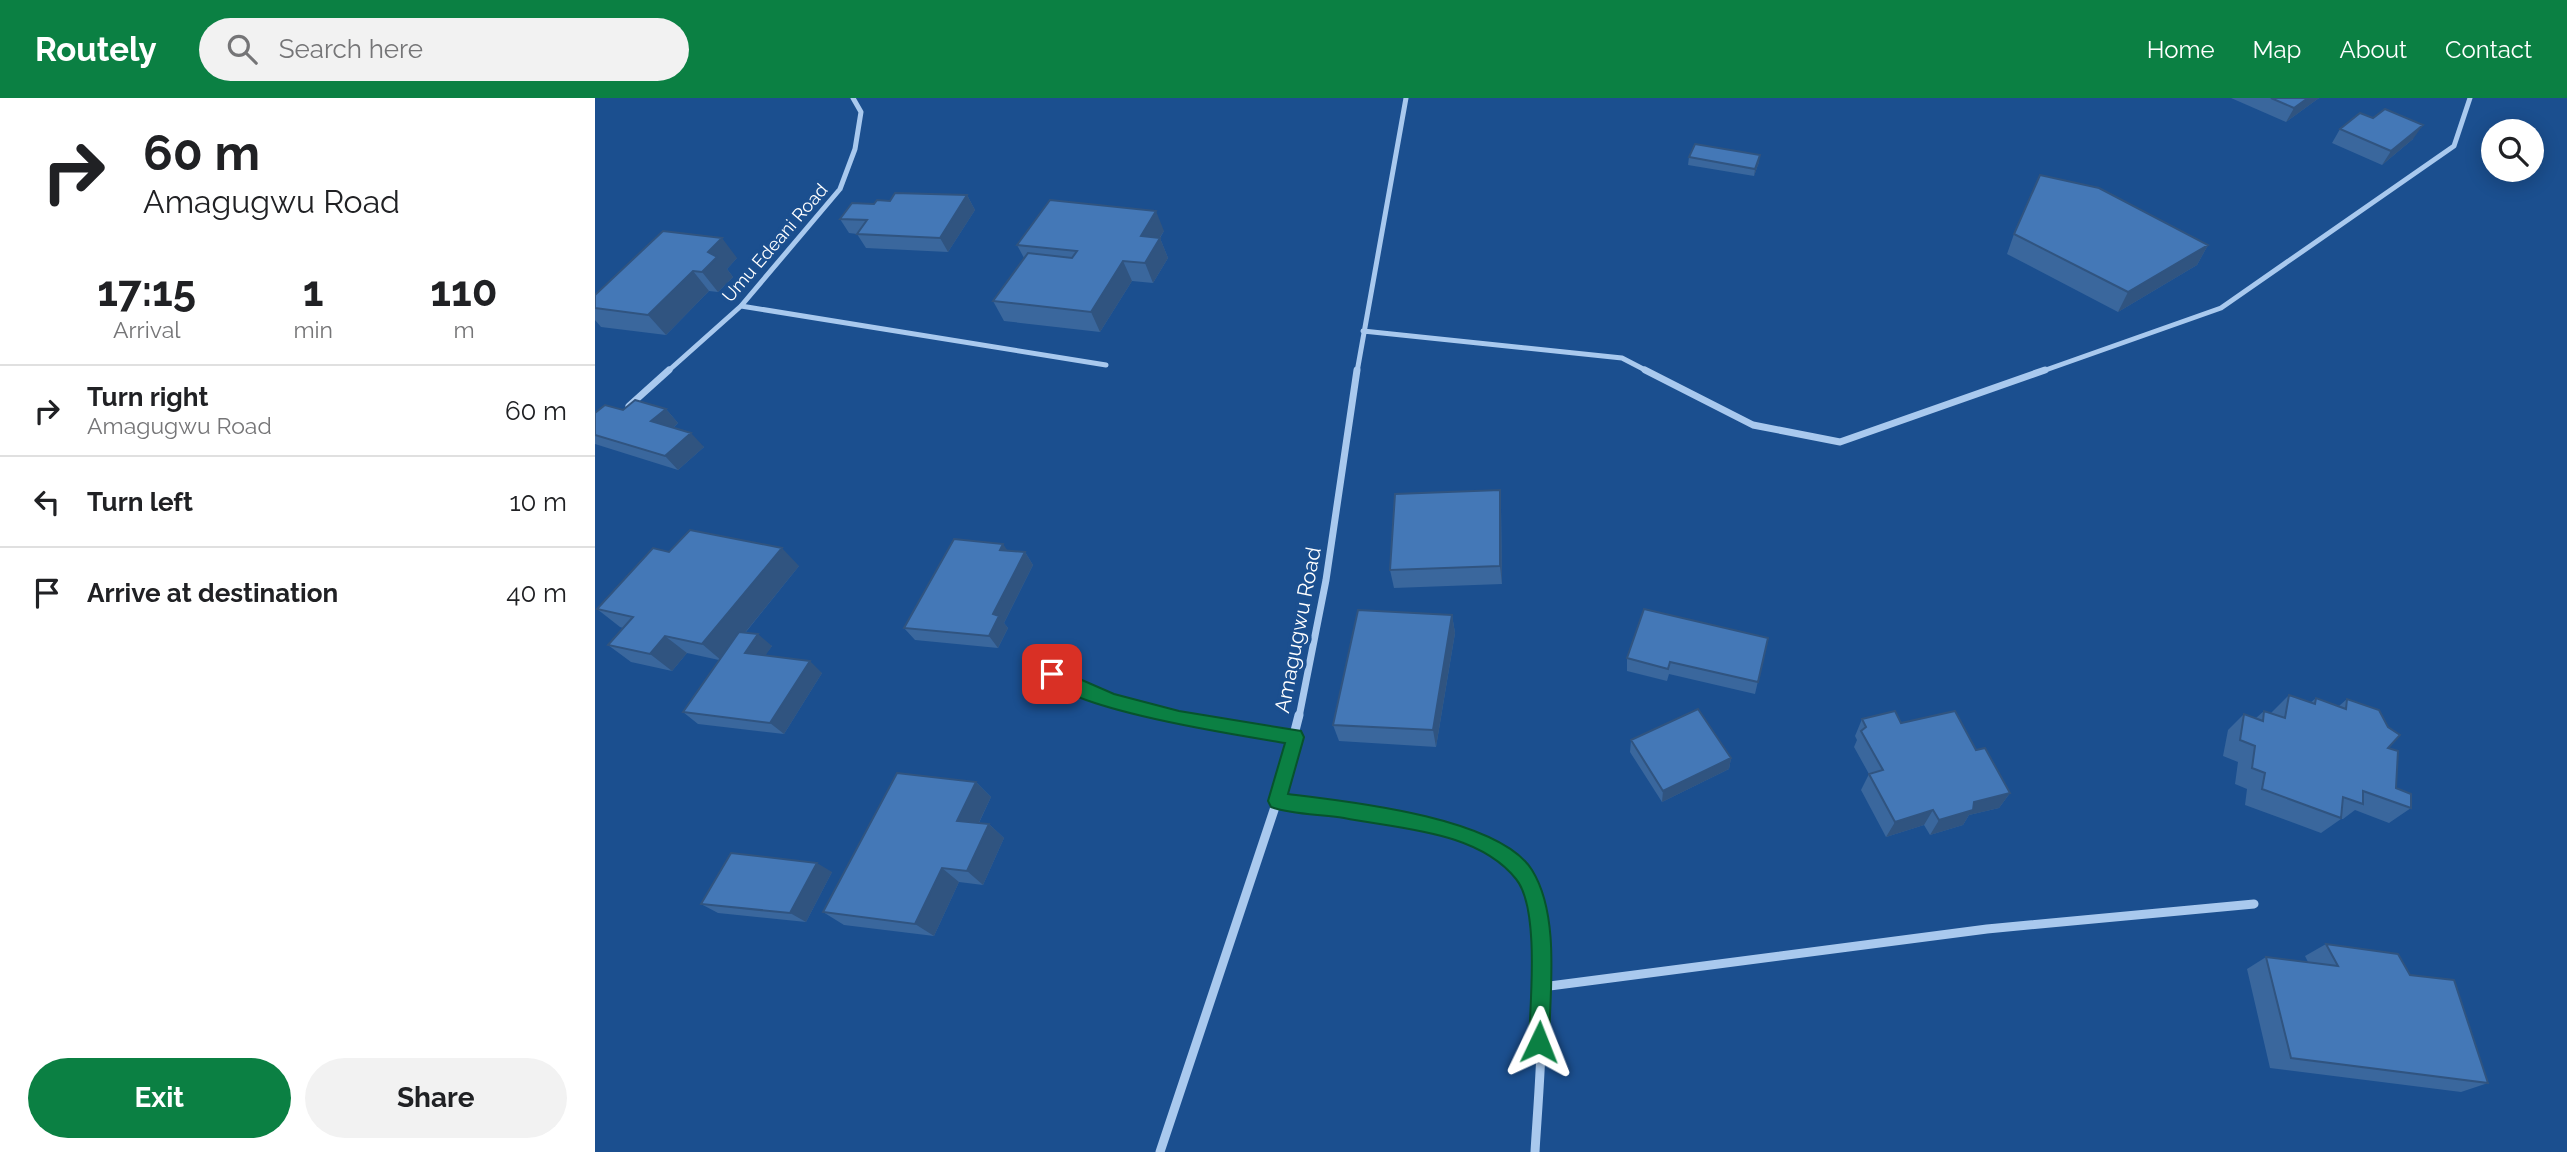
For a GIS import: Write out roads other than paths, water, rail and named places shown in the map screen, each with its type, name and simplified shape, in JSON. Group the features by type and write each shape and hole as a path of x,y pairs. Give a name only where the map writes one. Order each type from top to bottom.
{"street":[{"name":"Umu Edeani Road","path":"624,410 741,306 840,189 855,149 859,124 860,106 853,98"},
{"name":"Amagugwu Road","path":"1160,1152 1277,801 1295,737 1326,580 1363,331 1406,98"},
{"path":"1363,331 1622,358 1753,425 1840,442 2221,309 2454,146 2470,98"},
{"path":"741,306 1106,365"},
{"path":"1041,662 1052,674 1077,688 1114,701 1179,719 1295,737"},
{"path":"1277,801 1440,827 1494,848 1524,874 1533,895 1541,941 1542,987 1535,1152"},
{"path":"1542,987 1903,939 2173,909 2255,904"}]}
